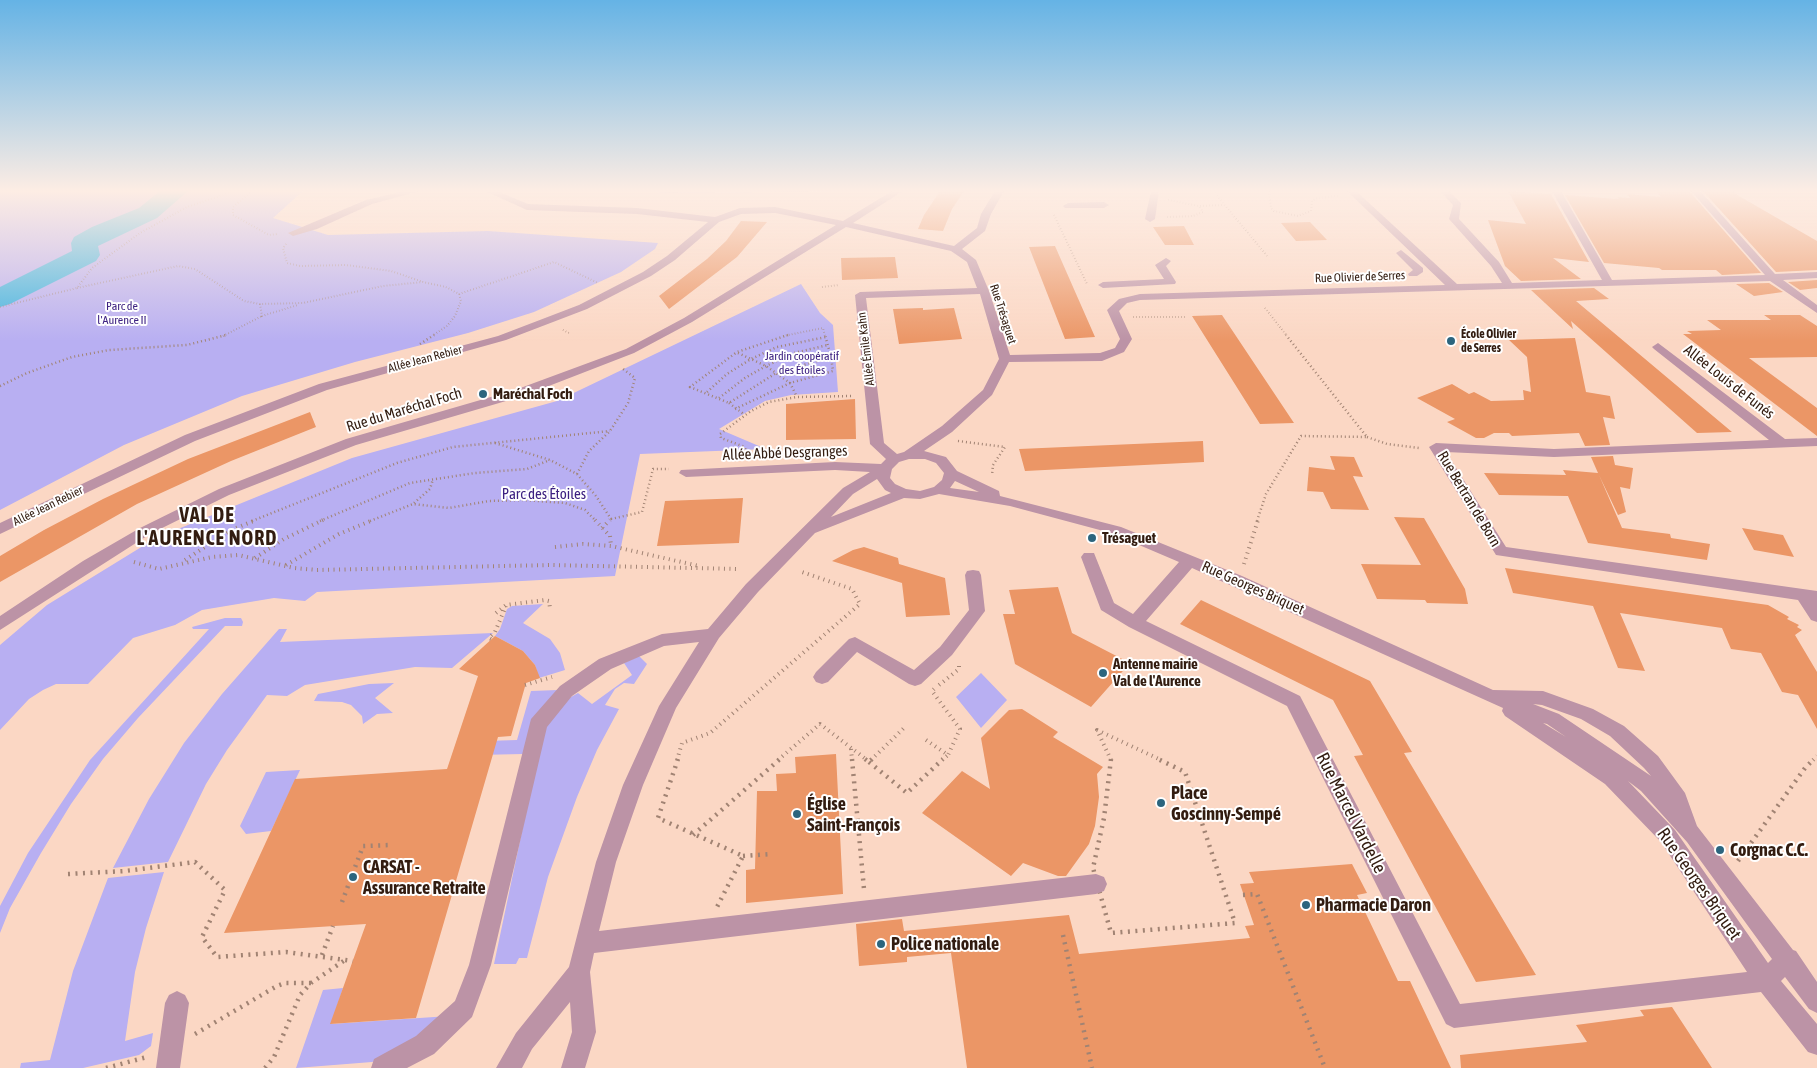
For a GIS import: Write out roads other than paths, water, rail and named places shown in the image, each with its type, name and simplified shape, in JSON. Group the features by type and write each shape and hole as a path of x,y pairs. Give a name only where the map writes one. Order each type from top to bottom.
{"street":[{"name":"Allée Jean Rebier","path":"0,529 190,438 323,387 502,338 546,322 615,290 671,258 691,241"},
{"name":"Rue du Maréchal Foch","path":"0,624 88,565 190,508 224,492 351,442 519,393 630,351 688,320 820,241"},
{"name":"Rue Trésaguet","path":"925,241 955,249 971,260 984,291 1005,359"},
{"path":"955,249 969,241"},
{"path":"1405,241 1455,288"},
{"path":"1474,241 1495,264 1509,286"},
{"path":"1584,241 1608,282"},
{"path":"1741,241 1767,268 1773,278 1817,310"},
{"path":"1413,274 1419,270 1401,253 1417,252"},
{"path":"1103,284 1171,282 1160,265 1166,261"},
{"path":"573,1068 584,1032 579,972 584,943 606,862 633,785 668,706 714,634 752,588 848,491 889,464 946,434 988,392 1005,359 1102,357 1120,350 1126,340 1112,310 1123,301 1140,297 1286,293 1321,301 1444,295 1455,288 1817,275"},
{"path":"1149,283 1158,297"},
{"name":"Allée Émile Kahn","path":"889,464 877,444 860,295 984,291"},
{"name":"Allée Louis de Funés","path":"1658,348 1780,443"},
{"path":"940,460 946,434"},
{"name":"Rue Bertran de Born","path":"1810,596 1501,551 1436,447 1554,453 1817,442"},
{"path":"889,464 883,478 890,487 903,493 920,495 940,490 948,482 951,473 948,466 940,460 926,455 909,455"},
{"name":"Allée Abbé Desgranges","path":"681,471 745,471 889,464"},
{"name":"Rue Georges Briquet","path":"951,473 1011,502"},
{"name":"Rue Georges Briquet","path":"940,490 1011,502 1116,530 1236,580 1487,695 1553,719 1648,785 1694,836 1727,878 1817,1001"},
{"path":"810,531 903,493"},
{"name":"Rue Marcel Vardelle","path":"1089,557 1107,606 1135,623 1294,701 1454,1016 1766,980"},
{"path":"1135,623 1189,561"},
{"path":"822,677 855,644 915,679 946,651 977,611 973,575"},
{"path":"1810,596 1817,616"},
{"path":"383,1068 425,1045 464,1009 480,965 538,724 566,691 605,664 662,640 714,634"},
{"name":"Rue Georges Briquet","path":"1487,695 1612,778 1668,836 1766,980 1817,1043"},
{"path":"584,943 1096,884"},
{"path":"1766,980 1788,959"},
{"path":"508,1068 524,1041 579,972"},
{"path":"168,1068 178,1003"}],"waterway":[{"path":"0,298 86,255 84,243 88,241"}],"place":[{"name":"École Olivier de Serres","path":"1451,341"},
{"name":"Maréchal Foch","path":"483,394"},
{"name":"Trésaguet","path":"1092,538"},
{"name":"Antenne mairie Val de l'Aurence","path":"1103,673"},
{"name":"Place Goscinny-Sempé","path":"1161,803"},
{"name":"Église Saint-François","path":"797,814"},
{"name":"Corgnac C.C.","path":"1720,850"},
{"name":"CARSAT - Assurance Retraite","path":"353,877"},
{"name":"Pharmacie Daron","path":"1306,905"},
{"name":"Police nationale","path":"881,944"}],"district":[{"name":"VAL DE L'AURENCE NORD","path":"207,528"}],"park label":[{"name":"Parc de l'Aurence II","path":"122,313"},
{"name":"Jardin coopératif des Étoiles","path":"802,363"},
{"name":"Parc des Étoiles","path":"544,494"}]}
